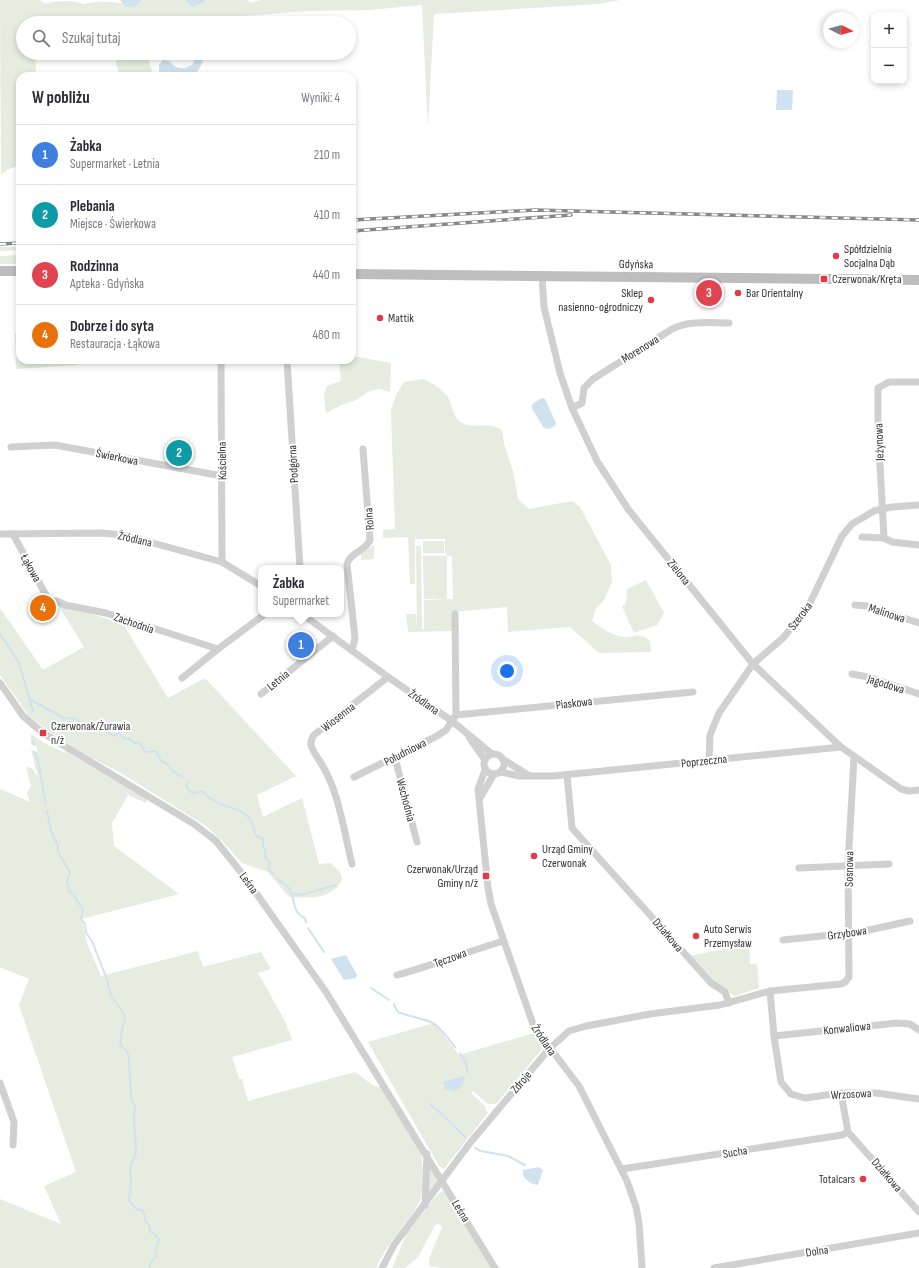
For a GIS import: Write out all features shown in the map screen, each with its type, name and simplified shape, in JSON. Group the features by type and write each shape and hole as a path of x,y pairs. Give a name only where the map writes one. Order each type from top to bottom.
{"main road":[{"path":"0,271 16,271"},
{"name":"Gdyńska","path":"356,274 919,280"}],"street":[{"name":"Zielona","path":"542,276 542,294 551,340 572,408 597,461 625,504 753,664 854,758 901,789 919,791"},
{"name":"Morenowa","path":"572,408 582,403 584,388 593,379 672,329 682,324 690,323 729,323"},
{"name":"Kościelna","path":"221,364 222,562"},
{"name":"Podgórna","path":"287,364 300,565"},
{"name":"Jeżynowa","path":"884,538 878,388 889,382 919,382"},
{"name":"Świerkowa","path":"11,447 55,445 222,476"},
{"name":"Rolna","path":"352,650 355,638 347,564 351,556 368,545 370,540 363,449"},
{"name":"Szeroka","path":"709,760 710,735 715,719 753,664 783,638 808,607 842,536 852,524 864,516 882,508 919,505"},
{"name":"Źródlana","path":"0,534 113,533 222,562 258,584"},
{"name":"Łąkowa","path":"13,534 49,601"},
{"path":"862,538 884,538 892,542 919,545"},
{"name":"Zachodnia","path":"49,601 57,601 65,605 106,613 218,649"},
{"name":"Malinowa","path":"856,605 867,606 919,623"},
{"path":"454,718 456,614"},
{"path":"182,678 261,617"},
{"name":"Źródlana","path":"306,617 388,677 454,718 485,760"},
{"name":"Letnia","path":"261,694 333,636"},
{"name":"Jagodowa","path":"852,674 868,677 919,694"},
{"name":"Wiosenna","path":"352,864 334,787 324,766 312,749 312,737 388,677"},
{"name":"Leśna","path":"0,683 23,716 43,733 194,824 216,841 244,876 326,992 427,1154 495,1268"},
{"name":"Piaskowa","path":"454,718 693,692"},
{"name":"Południowa","path":"354,777 437,736 446,730 454,718"},
{"name":"Źródlana","path":"467,734 492,754"},
{"name":"Poprzeczna","path":"567,775 841,747"},
{"path":"528,775 504,760 499,755 492,754 485,760 486,770 497,773 542,777 567,775"},
{"name":"Wschodnia","path":"394,758 416,842"},
{"name":"Sosnowa","path":"770,991 841,984 848,980 850,971 848,865 854,758"},
{"path":"480,798 497,773 504,767 504,760"},
{"name":"Źródlana","path":"486,770 478,789 489,895 503,940 534,1027 549,1049 579,1086 622,1169 636,1207 642,1268"},
{"name":"Działkowa","path":"567,775 572,828 711,984 725,992 729,1003"},
{"path":"799,868 889,864"},
{"name":"Grzybowa","path":"783,940 849,933 910,921"},
{"name":"Tęczowa","path":"397,975 441,962 461,953 503,940"},
{"path":"729,1003 770,991 774,1036"},
{"name":"Zdroje","path":"382,1268 394,1245 470,1143 549,1049 569,1031 586,1026 650,1014 729,1003"},
{"name":"Konwaliowa","path":"774,1036 889,1023 910,1024 919,1030"},
{"name":"Wrzosowa","path":"774,1036 781,1082 785,1089 791,1094 805,1098 841,1093 885,1093 919,1099"},
{"path":"0,1083 14,1122 13,1144"},
{"path":"841,1093 848,1132"},
{"name":"Działkowa","path":"848,1132 919,1212"},
{"name":"Sucha","path":"622,1169 842,1135 848,1132"},
{"path":"425,1205 427,1154"},
{"name":"Dolna","path":"714,1268 919,1232"}],"shaded area":[{"path":"0,0 40,0 45,4 64,1 84,4 110,2 136,6 143,0 185,0 206,2 208,0 247,0 250,3 261,0 620,0 599,4 434,14 428,128 422,5 369,10 307,11 245,16 16,16 16,60 35,60 36,72 16,72 16,167 7,170 1,175"},
{"path":"117,60 148,60 153,72 119,72 116,63"},
{"path":"0,247 16,247 16,250 0,251"},
{"path":"16,255 16,264 0,264 0,256"},
{"path":"15,333 16,364 77,365 16,369"},
{"path":"356,357 391,363 390,392 379,389 370,391 354,401 341,405 326,413 324,394 327,386 341,381 339,364 356,364"},
{"path":"423,379 437,386 446,394 458,420 469,425 491,426 502,430 504,444 513,471 518,499 529,509 572,501 580,507 611,565 612,582 604,600 596,609 592,621 614,635 627,637 639,635 646,638 650,641 651,652 599,653 570,627 508,632 507,607 453,612 453,631 408,632 406,614 416,614 417,629 416,546 421,546 422,629 424,629 424,600 453,599 452,556 447,556 447,599 424,599 423,556 446,556 445,539 415,539 415,584 410,584 408,537 383,538 383,530 395,529 391,410 396,395 404,382"},
{"path":"423,541 444,541 444,553 423,553"},
{"path":"374,545 374,559 361,560 361,554"},
{"path":"646,580 664,613 657,625 634,633 622,606 626,604 627,589"},
{"path":"57,603 123,624 168,698 205,678 296,776 257,795 263,817 302,798 319,864 331,863 341,874 342,880 338,887 319,896 304,898 289,897 268,872 242,863 206,826 119,772 86,755 45,729 28,715 0,675 0,608 43,670 84,647"},
{"path":"31,734 44,743 63,752 65,751 148,799 146,803 128,795 112,823 114,846 179,894 82,919 87,943 101,976 198,951 203,967 261,952 271,969 258,973 285,1021 292,1040 232,1057 239,1079 242,1079 248,1101 355,1072 374,1086 382,1087 422,1152 423,1178 422,1193 419,1203 386,1250 376,1268 0,1268 0,1199 61,1224 44,1186 76,1172 19,1005 29,979 0,967 0,789 30,802 27,793 31,786 26,767 32,768 38,777 31,750 38,752 36,746 31,744"},
{"path":"749,944 750,964 757,964 759,988 735,996 713,983 689,956"},
{"path":"434,1023 459,1055 534,1033 542,1049 496,1104 488,1104 473,1091 471,1093 486,1107 485,1108 488,1113 444,1169 439,1166 368,1042"},
{"path":"429,1164 437,1181 436,1186 428,1195"},
{"path":"442,1191 446,1192 493,1268 441,1268 429,1266 429,1259 442,1227 439,1224 435,1225 418,1257 405,1268 392,1268 407,1233 436,1196"}],"water":[{"path":"120,0 143,0 136,6 126,7"},
{"path":"185,0 208,0 193,7"},
{"path":"163,60 169,61 175,66 181,68 193,64 194,60 203,60 198,72 159,72 159,65"},
{"path":"777,90 793,90 792,110 776,110"},
{"path":"542,398 545,399 556,423 555,426 549,429 544,428 532,409 532,404"},
{"path":"346,955 357,975 356,978 344,980 331,959"},
{"path":"464,1076 465,1078 462,1086 455,1091 445,1089 443,1082"},
{"path":"539,1167 543,1170 538,1185 532,1184 525,1178 523,1170"}],"waterway":[{"path":"0,634 19,663 33,711"},
{"path":"29,699 64,718 76,719 81,723 88,723 98,730 105,728 107,732 113,736 119,733 125,739 130,739 134,743 139,742 146,752 156,751 161,761 166,763 174,772 182,777"},
{"path":"33,741 34,745"},
{"path":"34,752 38,761 46,805"},
{"path":"187,783 187,788 192,793 203,791 213,800 245,814 250,819 256,836 263,838 263,846 266,851 265,857 270,863 269,869 273,874"},
{"path":"47,811 51,831 58,846 58,852 70,873 67,881 69,891 74,895 83,910 81,919 85,924 86,933 92,941 106,977 111,995 124,1014 125,1019 120,1045 127,1051 129,1059 131,1099 135,1106 134,1117 136,1153 130,1167 131,1185 129,1200 136,1209 143,1211 150,1231 159,1240 155,1252 157,1256 151,1262 149,1268"},
{"path":"276,878 289,888 296,909 298,913 305,918 306,922"},
{"path":"290,893 301,895 336,885"},
{"path":"308,928 324,952"},
{"path":"371,988 389,1000"},
{"path":"394,1004 397,1011 400,1013 435,1024 455,1047"},
{"path":"460,1053 465,1061 468,1073"},
{"path":"430,1104 450,1122"},
{"path":"452,1124 465,1137"},
{"path":"475,1148 481,1151 508,1156 525,1165"}],"railway":[{"path":"356,220 535,210 919,220"},
{"path":"356,231 571,215"},
{"path":"0,244 16,243"}],"place":[{"name":"Spółdzielnia Socjalna Dąb","path":"836,256"},
{"name":"Czerwonak/Kręta","path":"824,279"},
{"name":"Rodzinna","path":"709,293"},
{"name":"Bar Orientalny","path":"738,293"},
{"name":"Sklep nasienno-ogrodniczy","path":"651,300"},
{"name":"Mattik","path":"380,318"},
{"name":"Plebania","path":"179,453"},
{"name":"Dobrze i do syta","path":"43,608"},
{"name":"Żabka","path":"301,645"},
{"name":"Czerwonak/Żurawia n/ż","path":"43,733"},
{"name":"Urząd Gminy Czerwonak","path":"534,856"},
{"name":"Czerwonak/Urząd Gminy n/ż","path":"486,876"},
{"name":"Auto Serwis Przemysław","path":"696,936"},
{"name":"Totalcars","path":"863,1179"}]}
